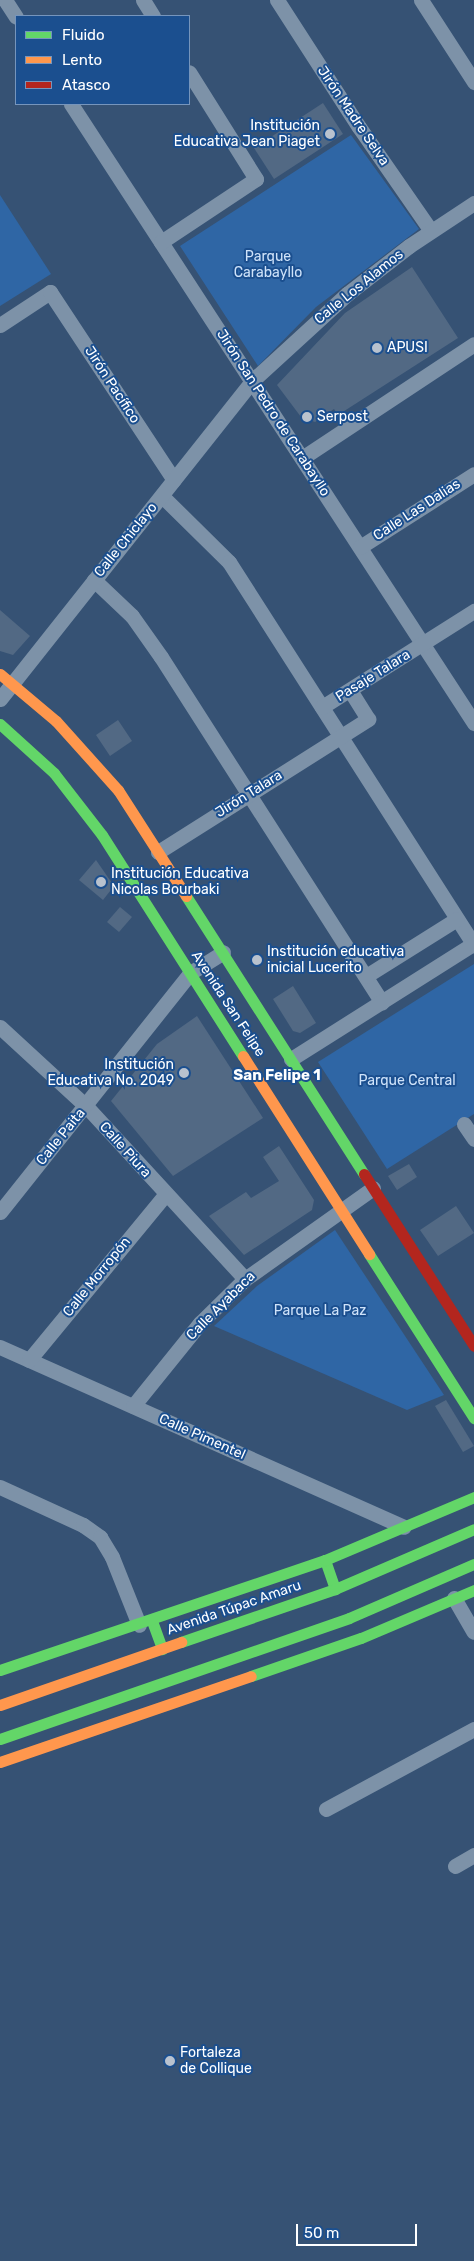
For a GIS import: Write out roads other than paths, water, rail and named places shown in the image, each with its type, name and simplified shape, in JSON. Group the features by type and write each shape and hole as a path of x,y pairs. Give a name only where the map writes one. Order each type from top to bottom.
{"main road":[{"name":"Avenida San Felipe","path":"0,674 81,746 118,790 474,1346"},
{"name":"Avenida San Felipe","path":"0,724 33,751 87,813 474,1418"},
{"name":"Avenida Túpac Amaru","path":"0,1670 146,1623 325,1560 474,1497"},
{"name":"Avenida Túpac Amaru","path":"0,1705 335,1589 474,1529"},
{"path":"325,1560 335,1589"},
{"path":"0,1739 349,1618 474,1564"},
{"path":"0,1762 361,1638 474,1590"},
{"path":"146,1623 162,1649"},
{"path":"213,1666 220,1686"},
{"path":"67,1717 73,1737"}],"street":[{"path":"5,0 15,15"},
{"path":"143,0 152,15"},
{"name":"Jirón Madre Selva","path":"277,0 359,127 431,231"},
{"path":"421,0 474,82"},
{"path":"160,242 256,179 190,74"},
{"name":"Jirón San Pedro de Carabayllo","path":"72,105 474,723"},
{"name":"Calle Los Alamos","path":"252,381 346,294 431,231 474,204"},
{"name":"Jirón Pacífico","path":"0,325 50,292 174,480"},
{"path":"302,458 474,344"},
{"name":"Calle Chiclayo","path":"0,699 252,381"},
{"name":"Calle Las Dalias","path":"360,547 474,474"},
{"path":"162,496 229,562 474,944 291,1059"},
{"path":"94,580 132,616 251,793 382,1002"},
{"name":"Pasaje Talara","path":"322,707 474,611"},
{"name":"Jirón Talara","path":"158,852 368,719 350,690"},
{"path":"366,976 457,919"},
{"name":"Calle Paita","path":"0,1212 190,973 223,952"},
{"name":"Calle Piura","path":"0,1027 86,1106 245,1278"},
{"path":"464,1124 474,1139"},
{"name":"Calle Ayabaca","path":"134,1406 200,1324 245,1278 373,1188"},
{"name":"Calle Morropón","path":"29,1360 166,1194"},
{"name":"Calle Pimentel","path":"0,1347 404,1527"},
{"path":"0,1487 83,1525 100,1537 112,1556 146,1623"},
{"path":"454,1598 474,1632"},
{"path":"326,1809 474,1729"},
{"path":"455,1866 474,1855"}],"place":[{"name":"Institución Educativa Jean Piaget","path":"330,134"},
{"name":"APUSI","path":"377,348"},
{"name":"Serpost","path":"307,417"},
{"name":"Institución Educativa Nicolas Bourbaki","path":"101,882"},
{"name":"Institución educativa inicial Lucerito","path":"257,960"},
{"name":"Institución Educativa No. 2049","path":"184,1073"},
{"name":"Fortaleza de Collique","path":"170,2061"}],"district":[{"name":"San Felipe 1","path":"277,1076"}],"park label":[{"name":"Parque Carabayllo","path":"268,266"},
{"name":"Parque Central","path":"407,1081"},
{"name":"Parque La Paz","path":"320,1311"}]}
